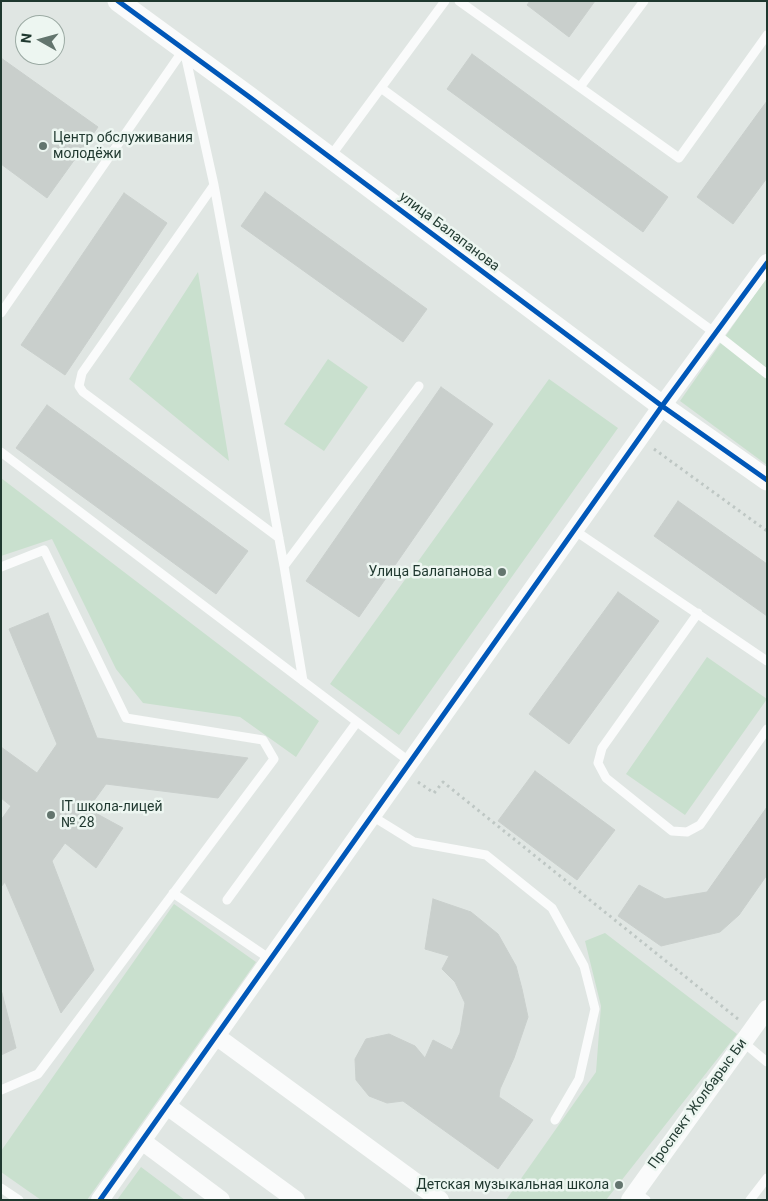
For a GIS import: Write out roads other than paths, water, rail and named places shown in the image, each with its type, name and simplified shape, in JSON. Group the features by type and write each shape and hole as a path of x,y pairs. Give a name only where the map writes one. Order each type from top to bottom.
{"street":[{"name":"улица Балапанова","path":"118,1 662,406 767,480"},
{"path":"100,1200 662,406 767,263"},
{"name":"Проспект Жолбарыс Би","path":"637,1197 767,1009"},
{"path":"216,1036 440,1200"},
{"path":"167,1106 296,1200"},
{"path":"142,1141 221,1200"}],"lane":[{"path":"330,157 446,1"},
{"path":"459,1 679,158 767,35"},
{"path":"580,87 644,1"},
{"path":"184,49 214,185 304,681"},
{"path":"1,314 184,49"},
{"path":"381,88 715,333 767,374"},
{"path":"214,185 82,373 79,386 83,392 279,538"},
{"path":"284,566 419,386"},
{"path":"1,452 357,722 407,767"},
{"path":"574,530 767,661"},
{"path":"1,567 44,550 126,718 263,740 274,759 38,1074 1,1090"},
{"path":"698,613 602,748 598,763 606,778 672,831 686,832 700,825 767,729"},
{"path":"227,900 357,722"},
{"path":"372,816 414,842 486,855 552,908 584,966 595,1010 579,1080 555,1120"},
{"path":"174,893 270,959"},
{"path":"747,1036 767,1062"},
{"path":"750,1200 767,1178"},
{"path":"1,1188 19,1200"}],"place":[{"name":"Центр обслуживания молодёжи","path":"43,146"},
{"name":"Улица Балапанова","path":"502,572"},
{"name":"IT школа-лицей № 28","path":"51,815"},
{"name":"Детская музыкальная школа","path":"619,1185"}]}
